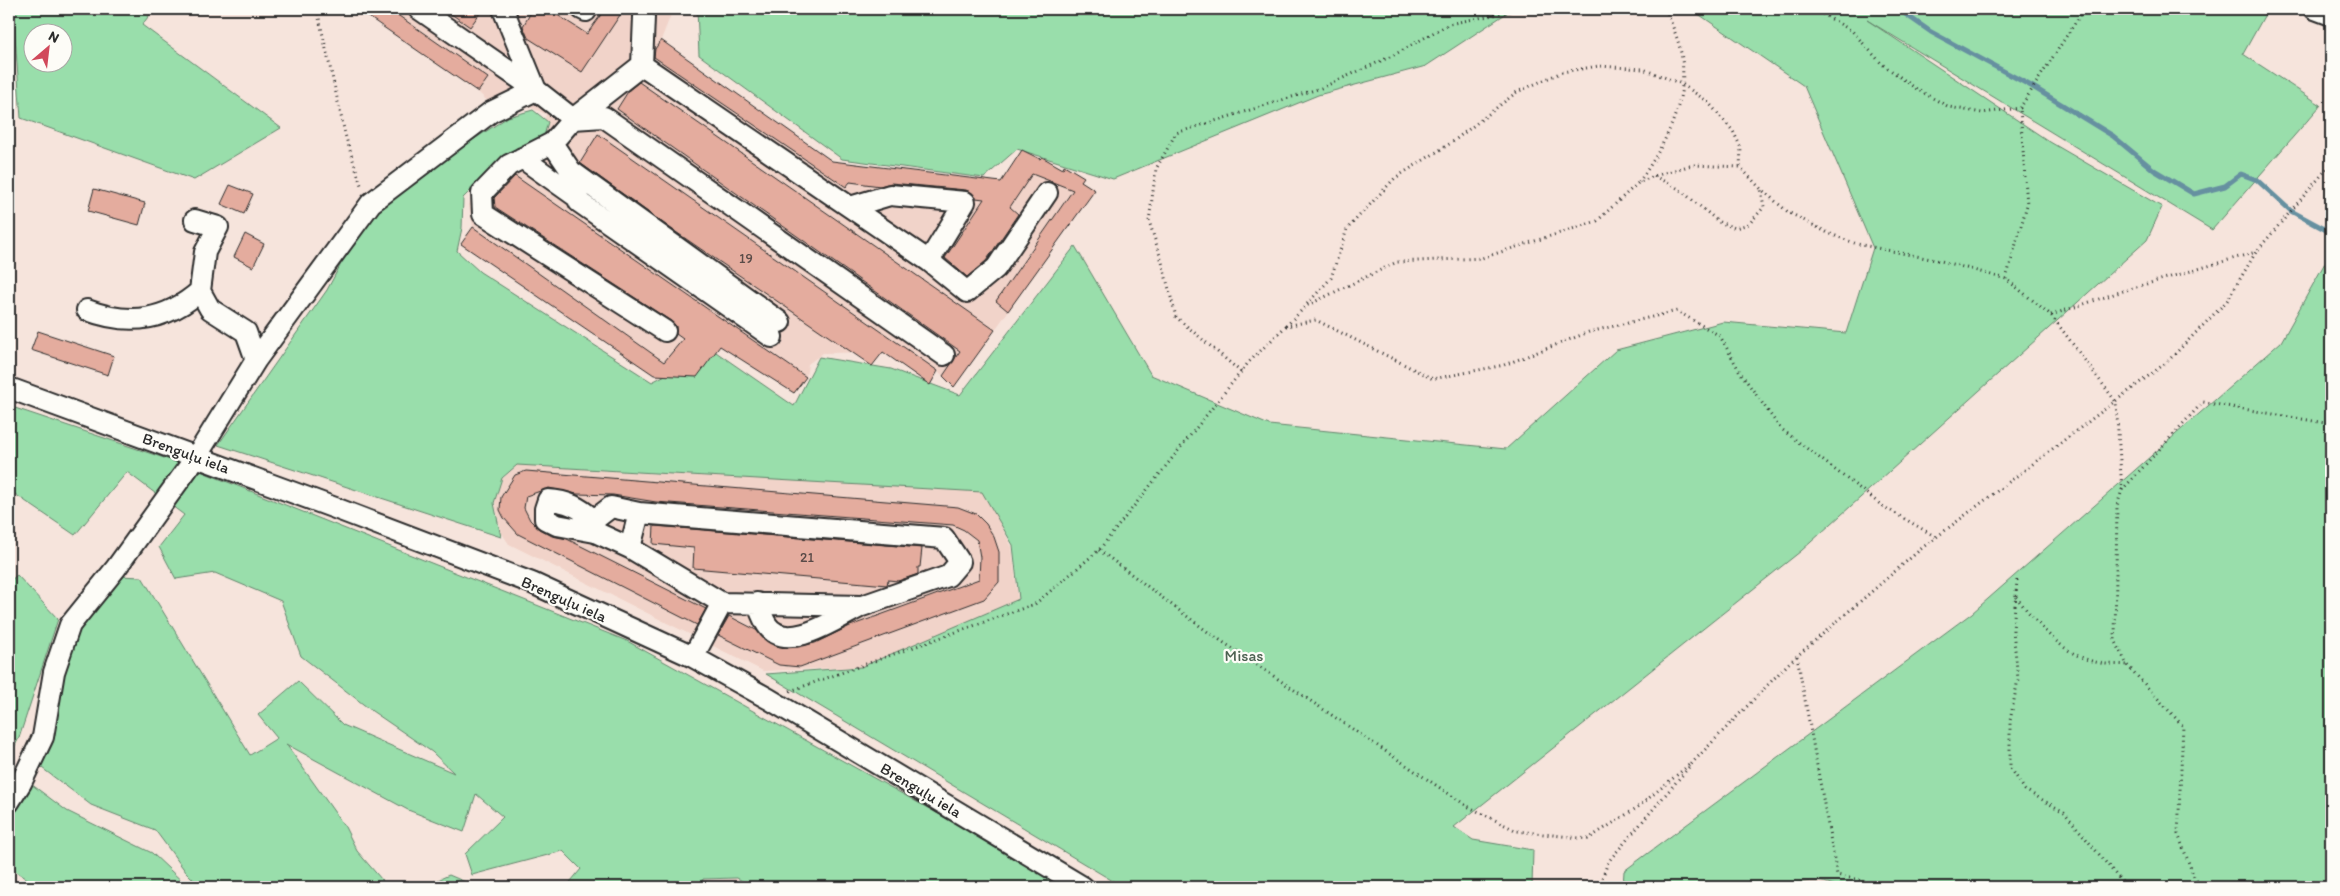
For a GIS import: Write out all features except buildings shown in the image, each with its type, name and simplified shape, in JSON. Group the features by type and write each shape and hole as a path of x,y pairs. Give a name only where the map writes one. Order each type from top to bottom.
{"street":[{"path":"419,9 536,90 573,119 604,117 944,355"},
{"path":"503,9 536,90"},
{"path":"582,9 586,11 587,9"},
{"path":"2314,9 2331,15"},
{"path":"644,17 642,65 573,119 552,143 509,165 482,193 483,214 665,331"},
{"path":"642,65 928,261 967,292 996,268 1047,193"},
{"path":"9,802 21,783 43,736 54,672 70,625 116,568 196,456 256,360 371,203 490,112 536,90"},
{"path":"552,143 571,171 776,330 579,202 571,171"},
{"path":"522,158 577,196"},
{"path":"850,207 890,195 965,202 928,261"},
{"path":"195,220 218,227 205,252 200,291 210,309 246,332 256,360"},
{"path":"86,310 99,315 139,321 183,306 200,291"},
{"name":"Brenguļu iela","path":"9,388 196,456 532,583 693,657 768,699 1083,887"},
{"path":"757,603 767,626 780,636 802,636 862,606 948,576 960,562 944,538 639,512 611,507 594,526 722,602 757,603 862,606"},
{"path":"630,548 639,512"},
{"path":"693,657 722,602"}],"path":[{"path":"317,9 346,138 362,190 371,203"},
{"path":"1240,372 1176,317 1149,221 1156,169 1176,133 1321,88 1392,56 1449,24 1522,9"},
{"path":"1306,306 1397,262 1482,258 1597,221 1638,183 1657,156 1671,131 1682,84 1681,53 1666,9"},
{"path":"1814,9 1852,31 1882,64 1918,90 1949,107 1982,113 2020,108"},
{"path":"2006,279 2027,206 2020,108 2084,9"},
{"path":"768,699 1035,604 1099,550 1240,372 1306,306 1331,278 1347,229 1395,178 1451,143 1516,92 1562,72 1599,66 1643,69 1682,84 1708,102 1733,131 1742,148 1740,167"},
{"path":"1599,887 1608,862 1695,760 1796,656 1936,537 2167,362 2227,302 2256,252 2331,164"},
{"path":"1638,183 1654,176 1692,165 1740,167 1761,189 1788,212 1828,233 1857,244 1941,261 2006,279 2051,315 2116,402 2122,490 2117,506 2115,640 2128,665 2183,726 2178,834 2200,887"},
{"path":"1654,176 1679,189 1719,222 1735,228 1749,224 1764,207 1761,189"},
{"path":"2051,315 2126,290 2256,252"},
{"path":"1286,326 1316,320 1433,379 1504,365 1589,332 1677,311 1720,336 1740,372 1780,428 1884,507 1936,537"},
{"path":"2122,490 2202,402 2331,424"},
{"path":"1099,550 1208,632 1360,735 1467,806 1518,830 1588,839 1638,807 1695,760"},
{"path":"2017,580 2013,630 2018,679 2010,721 2010,767 2025,790 2064,812 2126,887"},
{"path":"2016,597 2047,635 2076,654 2100,663 2128,665"},
{"path":"1796,656 1837,876 1890,887"}],"shaded area":[{"path":"357,9 675,9 661,40 832,161 1001,182 1022,150 1040,159 1042,157 1062,168 1064,165 1084,177 1082,181 1095,190 954,387 938,371 930,385 883,352 823,353 808,364 806,377 794,393 720,346 697,377 654,375 461,244 473,227 469,205 476,189 541,140 546,114 522,104 501,114 478,92"},
{"path":"518,464 644,473 983,490 1012,547 1018,600 862,667 763,671 509,544 501,532 495,502 502,479"},
{"path":"736,879 750,887 702,887 703,882"}],"green space":[{"path":"13,9 154,9 142,25 281,128 194,180 21,118"},
{"path":"697,9 1513,9 1426,66 1318,95 1113,179 1017,149 984,178 842,159 699,55"},
{"name":"Misas","path":"1691,9 2268,9 2243,54 2321,105 2212,230 1867,20 2050,142 2162,207 2147,240 1801,551 1454,827 1473,840 1533,850 1532,887 1123,887 766,674 861,667 1019,599 1013,545 982,492 517,465 502,478 494,503 501,537 218,445 327,290 365,219 439,162 508,117 533,110 548,122 544,136 509,152 463,198 462,228 457,251 480,272 652,382 713,350 794,406 819,357 891,369 960,395 1075,246 1151,375 1269,425 1506,449 1616,350 1723,322 1846,333 1873,248 1804,86"},
{"path":"2331,252 2331,887 1838,887 1825,882 1810,881 1783,887 1623,887 1624,871 1972,613 2281,342"},
{"path":"9,406 185,465 627,641 1070,887 753,887 737,878 703,879 701,887 566,887 581,869 563,851 472,875 465,854 503,817 476,794 464,832 408,810 286,744 345,827 357,851 388,887 201,887 186,872 155,830 91,805 34,762 58,676 66,667 71,634 119,576 142,577 250,755 277,738 258,715 298,681 343,725 454,773 432,752 372,711 301,656 281,601 215,573 176,579 159,547 184,515 127,472 75,535 9,490"},
{"path":"17,575 58,619 19,738 9,757 9,582"},
{"path":"27,781 67,811 152,853 188,887 30,887 29,880 9,867 9,812"},
{"path":"449,875 477,887 422,887"}],"waterway":[{"path":"1898,9 1931,32 2033,87 2113,136 2154,170 2194,194 2225,186 2241,174 2257,180 2291,211 2330,232"}]}
